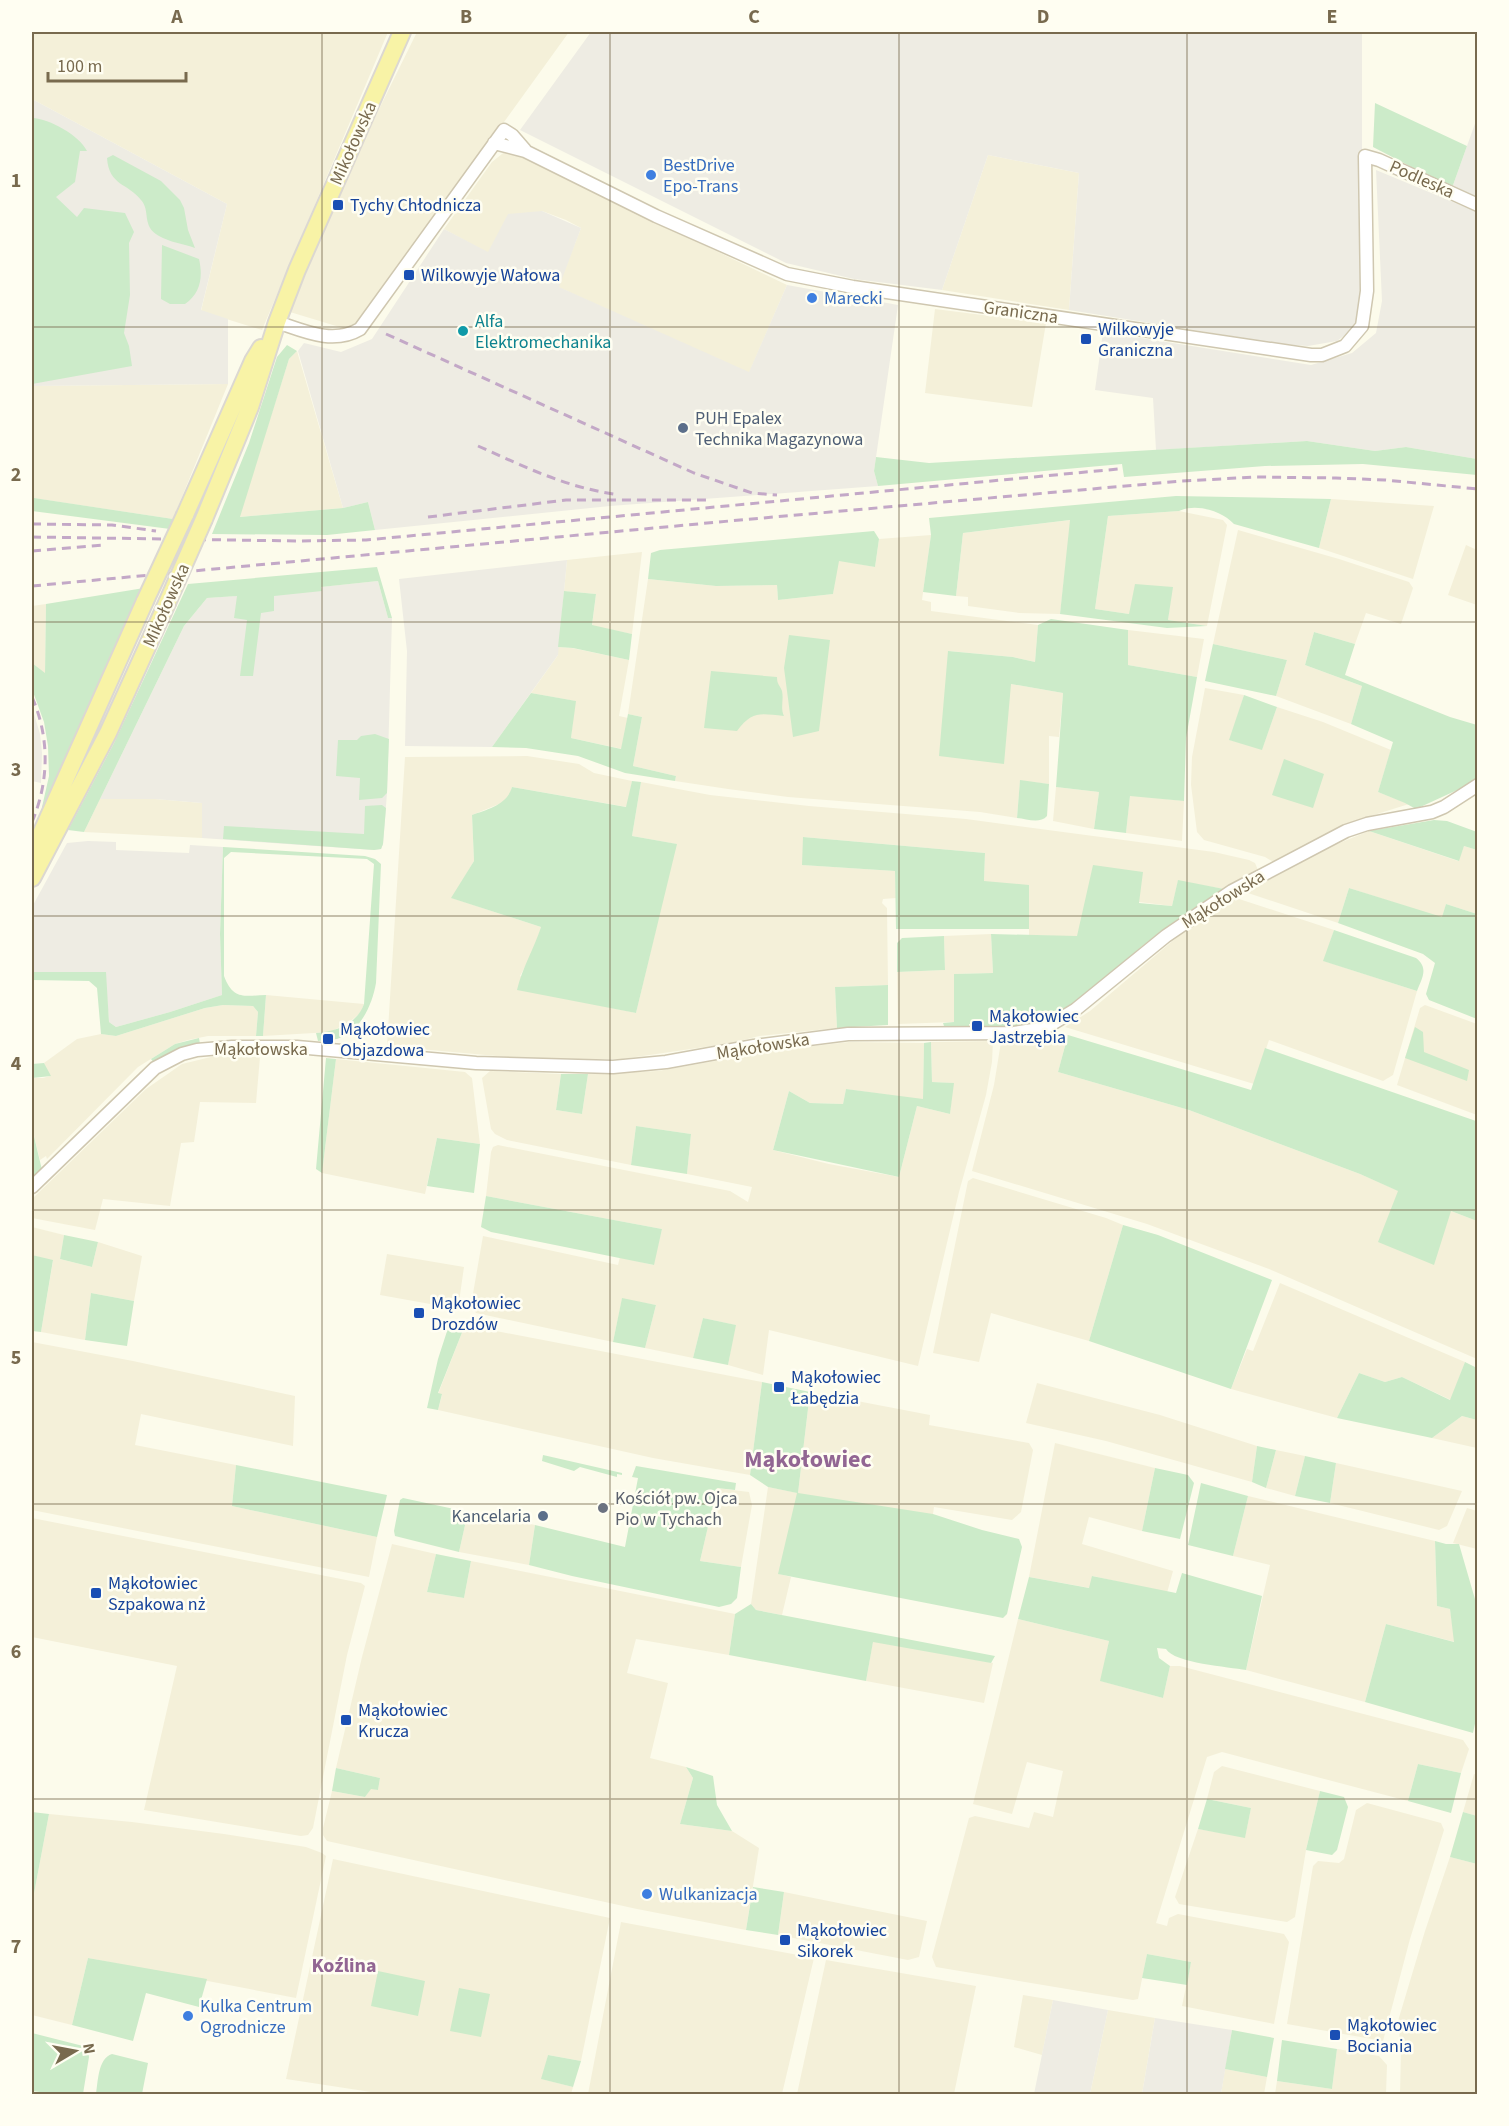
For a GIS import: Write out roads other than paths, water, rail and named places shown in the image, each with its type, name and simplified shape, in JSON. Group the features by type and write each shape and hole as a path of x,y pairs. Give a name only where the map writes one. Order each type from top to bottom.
{"main road":[{"name":"Mikołowska","path":"32,878 108,733 204,519 250,407 277,322 302,260 402,32"},
{"name":"Mikołowska","path":"32,854 253,360 277,322"}],"street":[{"path":"277,322 326,337 339,338 360,329 504,130 512,135 525,151"},
{"path":"494,143 525,151"},
{"name":"Graniczna","path":"525,151 656,216 788,274 853,287 1311,355 1322,355 1345,346 1362,326 1367,291 1365,156"},
{"name":"Podleska","path":"1365,156 1379,160 1478,205"},
{"name":"Mąkołowska","path":"32,1187 155,1068 182,1054 212,1047 297,1047 476,1063 613,1067 666,1062 848,1034 1014,1033 1038,1030 1057,1022 1075,1010 1166,936 1205,908 1268,871 1352,829 1386,819 1432,812 1478,785"}],"railway":[{"path":"386,334 694,473 752,493 777,495"},
{"path":"478,446 561,481 614,494"},
{"path":"32,537 366,540 1118,469"},
{"path":"32,586 1182,481 1257,477 1336,478 1478,489"},
{"path":"428,517 566,500 706,500"},
{"path":"32,524 112,525 156,531"},
{"path":"32,551 104,545"},
{"path":"32,697 42,728 45,760 42,791 32,822"}],"place":[{"name":"BestDrive Epo-Trans","path":"651,175"},
{"name":"Tychy Chłodnicza","path":"338,205"},
{"name":"Wilkowyje Wałowa","path":"409,275"},
{"name":"Marecki","path":"812,298"},
{"name":"Alfa Elektromechanika","path":"463,331"},
{"name":"Wilkowyje Graniczna","path":"1086,339"},
{"name":"PUH Epalex Technika Magazynowa","path":"683,428"},
{"name":"Mąkołowiec Jastrzębia","path":"977,1026"},
{"name":"Mąkołowiec Objazdowa","path":"328,1039"},
{"name":"Mąkołowiec Drozdów","path":"419,1313"},
{"name":"Mąkołowiec Łabędzia","path":"779,1387"},
{"name":"Kościół pw. Ojca Pio w Tychach","path":"603,1508"},
{"name":"Kancelaria","path":"543,1516"},
{"name":"Mąkołowiec Szpakowa nż","path":"96,1593"},
{"name":"Mąkołowiec Krucza","path":"346,1720"},
{"name":"Wulkanizacja","path":"647,1894"},
{"name":"Mąkołowiec Sikorek","path":"785,1940"},
{"name":"Kulka Centrum Ogrodnicze","path":"188,2016"},
{"name":"Mąkołowiec Bociania","path":"1335,2035"}],"district":[{"name":"Mąkołowiec","path":"808,1459"},
{"name":"Koźlina","path":"344,1965"}]}
